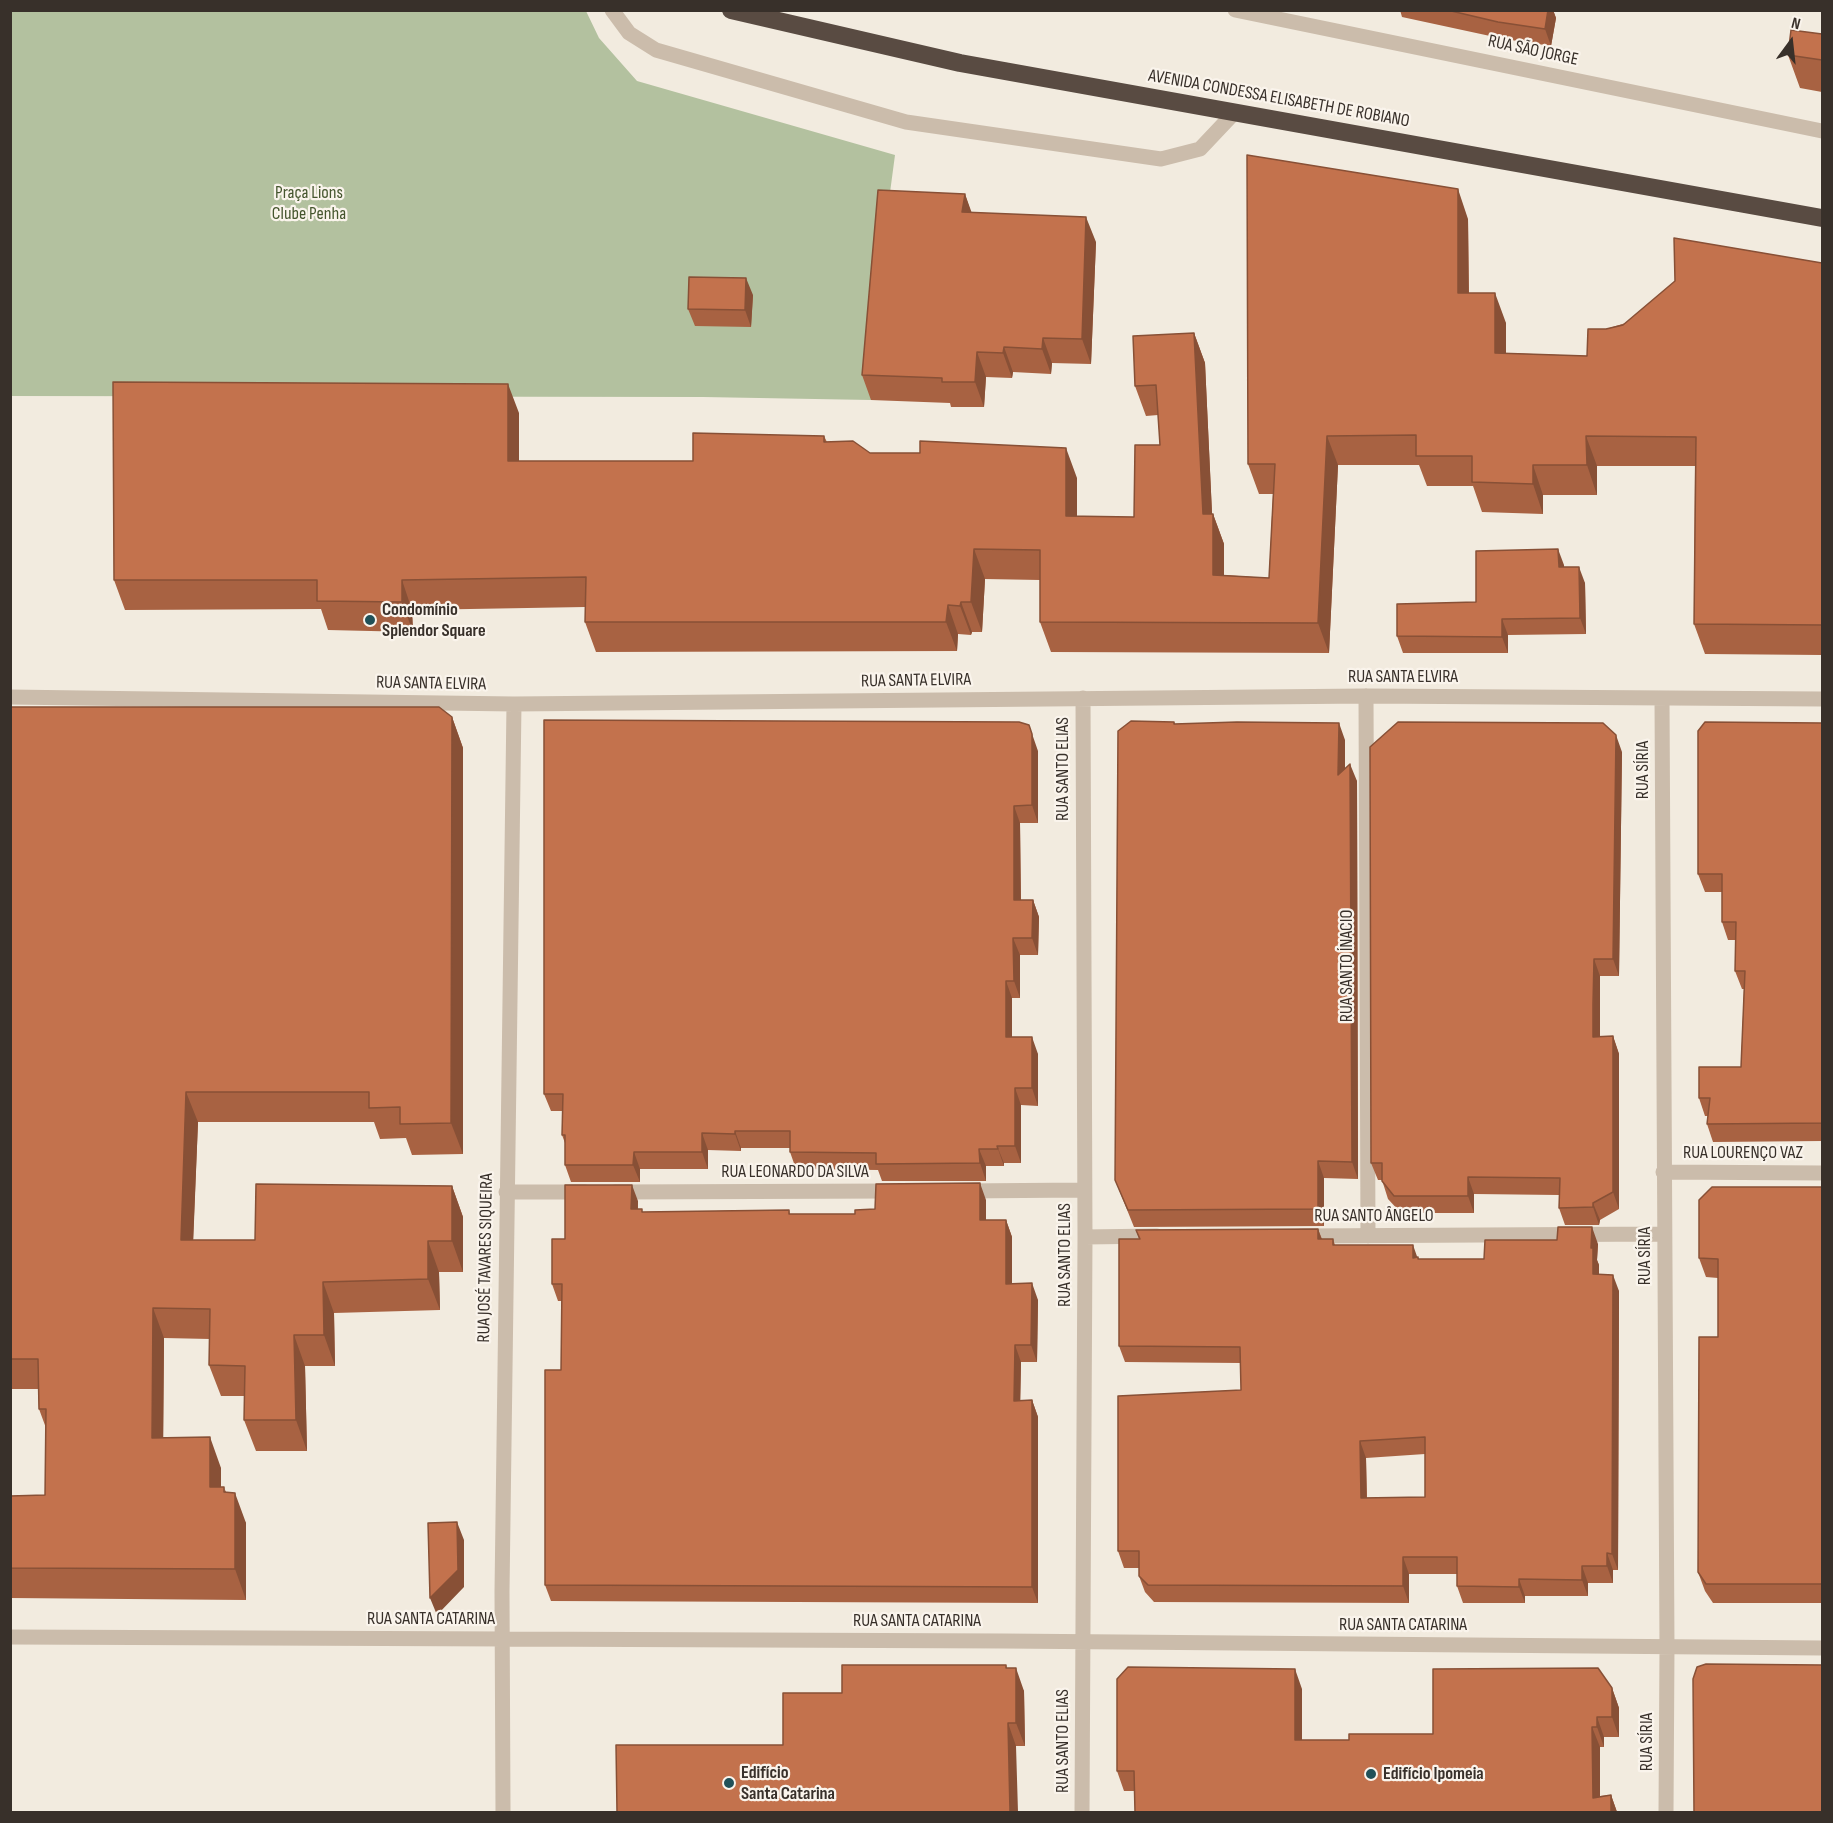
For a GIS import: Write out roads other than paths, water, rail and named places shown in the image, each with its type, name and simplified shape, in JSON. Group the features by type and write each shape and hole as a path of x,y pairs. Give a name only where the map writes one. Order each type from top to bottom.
{"highway":[{"name":"AVENIDA CONDESSA ELISABETH DE ROBIANO","path":"731,10 960,63 1822,218"}],"street":[{"path":"612,10 629,33 656,50 906,122 1161,159 1200,148 1234,113"},
{"name":"RUA SÃO JORGE","path":"1235,10 1822,130"},
{"name":"RUA SANTA ELVIRA","path":"10,697 514,704 1366,696 1822,699"},
{"name":"RUA SANTO ÍNACIO","path":"1366,696 1368,1236"},
{"name":"RUA SANTO ELIAS","path":"1082,1812 1085,1237 1083,1191 1083,698"},
{"name":"RUA SÍRIA","path":"1662,699 1666,1812"},
{"name":"RUA JOSÉ TAVARES SIQUEIRA","path":"503,1812 501,1639 514,704"},
{"name":"RUA LOURENÇO VAZ","path":"1663,1172 1822,1173"},
{"name":"RUA LEONARDO DA SILVA","path":"506,1192 907,1191"},
{"path":"954,1191 1083,1191"},
{"name":"RUA SANTO ÂNGELO","path":"1285,1236 1664,1234"},
{"path":"1085,1237 1167,1236"},
{"name":"RUA SANTA CATARINA","path":"10,1637 1822,1648"}],"place":[{"name":"Condomínio Splendor Square","path":"370,620"},
{"name":"Edifício Ipomeia","path":"1371,1774"},
{"name":"Edifício Santa Catarina","path":"729,1783"}],"park label":[{"name":"Praça Lions Clube Penha","path":"309,203"}]}
